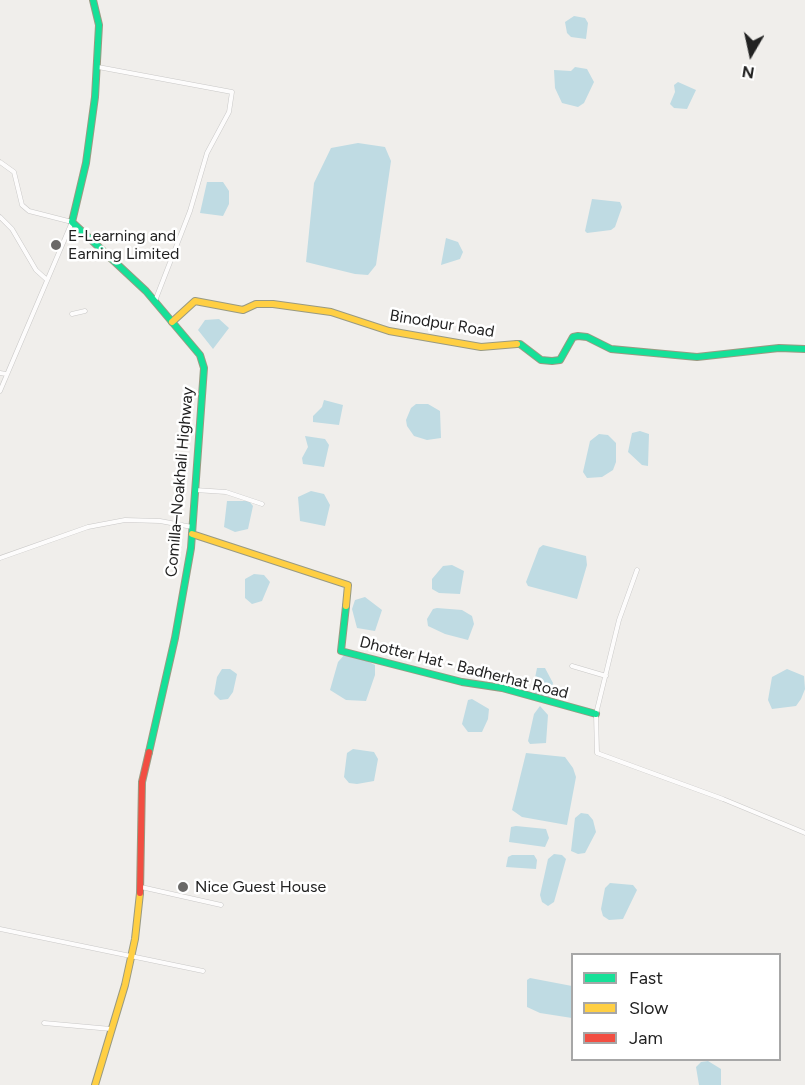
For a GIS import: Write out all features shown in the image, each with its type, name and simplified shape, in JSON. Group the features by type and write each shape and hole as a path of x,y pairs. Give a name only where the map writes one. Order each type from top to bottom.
{"main road":[{"path":"72,222 86,164 98,67 99,25 93,0"},
{"name":"Comilla–Noakhali Highway","path":"72,222 155,301 204,361 192,531 179,617 142,782 141,887 132,959 95,1085"},
{"name":"Binodpur Road","path":"172,322 195,301 243,310 256,304 273,304 331,312 406,335 493,348 520,344 542,360 552,361 560,360 573,337 578,336 587,337 611,349 697,357 779,348 805,349"},
{"name":"Dhotter Hat - Badherhat Road","path":"192,531 348,585 341,651 462,682 502,688 538,700 596,714"}],"street":[{"path":"98,67 232,92 229,112 207,153 190,211 155,301"},
{"path":"0,162 14,172 22,205 29,211 72,222 47,278 23,342 0,391"},
{"path":"0,217 12,229 36,270 47,278"},
{"path":"72,314 85,310"},
{"path":"0,373 6,374"},
{"path":"195,490 226,492 262,504"},
{"path":"0,558 88,527 125,520 160,521 192,531"},
{"path":"637,570 619,620 596,714 597,753 723,799 805,833"},
{"path":"572,666 606,676"},
{"path":"141,887 221,905"},
{"path":"0,929 132,959 203,971"},
{"path":"44,1023 111,1029"}],"water":[{"path":"574,16 585,18 588,23 586,39 571,37 567,33 565,22"},
{"path":"575,67 587,69 594,82 584,103 578,107 562,103 555,88 554,70 571,71"},
{"path":"678,82 696,90 687,109 674,108 670,104 675,92 674,85"},
{"path":"358,143 385,147 391,161 376,265 368,275 306,262 314,183 331,148"},
{"path":"207,182 223,182 229,191 229,204 223,216 200,213"},
{"path":"592,199 620,202 622,207 615,227 611,230 587,233 585,231"},
{"path":"446,238 458,242 463,252 460,259 441,265"},
{"path":"219,319 229,328 213,349 198,330 205,320"},
{"path":"324,400 343,405 339,425 313,422 313,416 322,407"},
{"path":"416,404 428,404 440,411 441,438 427,440 414,436 406,420 411,408"},
{"path":"640,431 649,434 648,466 642,465 628,452 632,433"},
{"path":"599,434 608,435 616,443 616,462 613,470 602,477 587,478 583,472 590,441"},
{"path":"305,436 325,439 329,445 324,467 303,464 302,458 308,447"},
{"path":"311,491 324,494 330,505 325,526 300,521 298,497"},
{"path":"227,501 249,501 253,506 248,529 235,532 224,527"},
{"path":"543,545 586,556 587,565 577,599 528,586 526,582 539,548"},
{"path":"452,565 464,571 460,594 439,593 432,589 432,579 443,566"},
{"path":"254,574 264,575 270,582 262,601 252,604 245,598 245,579"},
{"path":"365,597 382,610 375,631 357,628 352,609 355,600"},
{"path":"433,609 462,610 472,616 474,624 468,640 445,634 428,626 427,619"},
{"path":"345,654 355,655 375,665 375,675 366,701 346,700 330,690 338,662"},
{"path":"537,668 545,668 553,683 549,697 534,696 532,693"},
{"path":"222,669 230,669 237,674 233,692 228,699 220,700 214,694 217,677"},
{"path":"787,669 804,676 805,689 796,706 772,709 768,700 772,677"},
{"path":"472,699 489,709 488,719 482,732 468,732 462,724 468,700"},
{"path":"540,706 548,715 546,743 530,744 528,741 534,714"},
{"path":"353,749 374,752 378,759 374,781 349,783 344,777 347,753"},
{"path":"526,753 565,757 573,768 576,777 567,825 522,817 512,810"},
{"path":"581,813 588,814 593,820 596,832 585,853 578,854 571,851 575,818"},
{"path":"511,827 546,829 549,838 545,847 509,842"},
{"path":"554,854 562,855 566,859 554,902 548,906 542,902 540,895 548,859"},
{"path":"534,855 537,860 536,869 506,867 508,857"},
{"path":"610,883 633,885 637,890 623,919 609,920 603,916 601,909 605,888"},
{"path":"530,978 571,986 571,1018 540,1013 527,1007 527,980"},
{"path":"708,1061 721,1069 721,1085 699,1085 696,1067 701,1062"}],"traffic: fast":[{"path":"93,0 99,25 95,97 86,163 72,222 146,291 200,355 204,368 191,548 175,638 149,752"},
{"path":"517,344 541,360 552,361 560,360 573,337 578,336 587,337 611,349 697,357 779,348 805,349"},
{"path":"346,606 341,651 462,682 502,688 596,714"}],"traffic: slow":[{"path":"172,322 195,301 243,310 256,304 273,304 331,312 389,331 481,347 517,344"},
{"path":"192,534 348,585 346,606"},
{"path":"95,1085 125,985 135,939 140,893"}],"traffic: jam":[{"path":"140,893 142,782 149,752"}],"place":[{"name":"E-Learning and Earning Limited","path":"56,245"},
{"name":"Nice Guest House","path":"183,887"}]}
